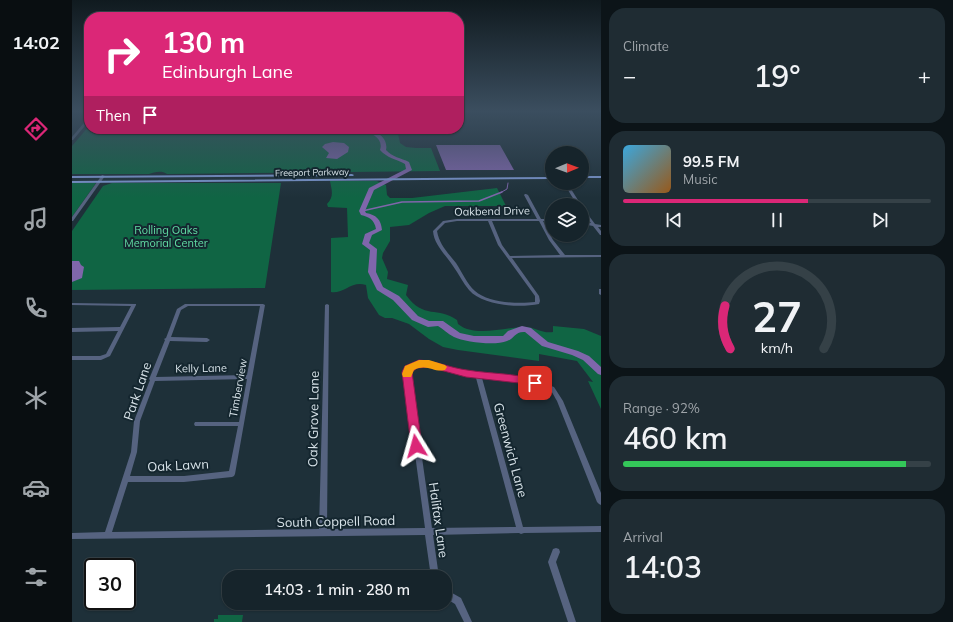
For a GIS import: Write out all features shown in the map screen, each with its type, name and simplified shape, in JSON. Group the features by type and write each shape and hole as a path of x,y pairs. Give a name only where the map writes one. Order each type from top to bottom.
{"main road":[{"path":"589,175 601,174"},
{"name":"Freeport Parkway","path":"72,177 154,179 545,175"},
{"name":"Freeport Parkway","path":"534,176 545,177"},
{"path":"589,176 601,177"},
{"name":"Freeport Parkway","path":"72,182 102,178 112,181 154,179 159,177 287,178"},
{"path":"97,185 112,181"}],"street":[{"path":"72,220 102,178"},
{"path":"570,190 575,198"},
{"path":"526,195 539,220 564,256"},
{"path":"589,218 601,234"},
{"path":"490,220 500,245 508,257 601,256"},
{"name":"Oakbend Drive","path":"508,257 534,291 538,301 536,303 523,305 494,301 480,297 473,292 436,238 434,231 436,228 448,221 545,220"},
{"path":"589,224 601,226"},
{"path":"601,290 601,294"},
{"path":"72,304 134,305 108,355 101,358 72,358"},
{"name":"Oak Grove Lane","path":"323,533 327,304"},
{"name":"Timberview","path":"187,306 263,305 232,474"},
{"name":"Park Lane","path":"108,536 134,452 137,420 179,309 187,306"},
{"path":"72,330 122,329"},
{"path":"167,339 207,340"},
{"name":"Halifax Lane","path":"434,570 407,372 413,365 419,363 478,376"},
{"path":"478,376 519,379 552,388 560,401 601,502"},
{"name":"Greenwich Lane","path":"478,376 521,530"},
{"name":"Kelly Lane","path":"152,379 250,377"},
{"path":"198,424 242,424"},
{"name":"Oak Lawn","path":"126,479 184,478 232,474"},
{"name":"South Coppell Road","path":"72,536 601,529"},
{"path":"556,552 552,562 572,622"},
{"path":"452,597 458,601 468,622"}],"green space":[{"path":"77,140 399,140 400,143 406,147 431,148 440,171 167,174 156,172 149,174 72,174 72,146"},
{"path":"330,181 377,181 386,185 387,195 390,198 412,198 497,188 506,206 445,206 429,213 409,225 390,227 390,241 383,253 382,258 388,272 387,279 408,285 406,295 419,307 425,310 450,316 457,320 458,324 465,328 490,331 525,327 553,332 553,326 584,329 601,336 601,409 588,381 593,382 577,361 539,354 539,361 443,347 429,339 409,324 379,315 368,298 366,285 356,284 340,291 331,292 331,238 348,237 347,208 328,207 327,204 332,196"},
{"path":"72,183 96,183 72,217"},
{"name":"Rolling Oaks Memorial Center","path":"112,183 281,183 265,288 72,290 72,231 103,186"},
{"path":"218,615 243,615 242,622 214,622 214,619 218,619"}],"shaded area":[{"path":"333,142 344,143 349,147 348,152 337,159 326,158 329,153 322,147 325,144"},
{"path":"436,145 500,145 514,170 446,170"},
{"path":"72,261 79,261 84,267 82,278 72,282"}],"waterway":[{"path":"382,140 384,143 383,150 385,153 407,163 409,170 371,189 362,211 363,214 372,216 378,223 379,230 369,234 366,238 365,244 374,249 372,272 380,288 396,298 415,318 428,324 440,323 457,335 474,339 505,339 511,333 522,329 528,330 545,344 586,358 601,372"},
{"path":"501,192 507,189 508,183"},
{"path":"362,211 402,202 479,201 501,192"}],"slow traffic":[{"path":"407,374 409,368 419,363 442,367"}],"route":[{"path":"416,446 407,372 413,365 419,363 429,364 466,374 519,379 535,383"}]}
